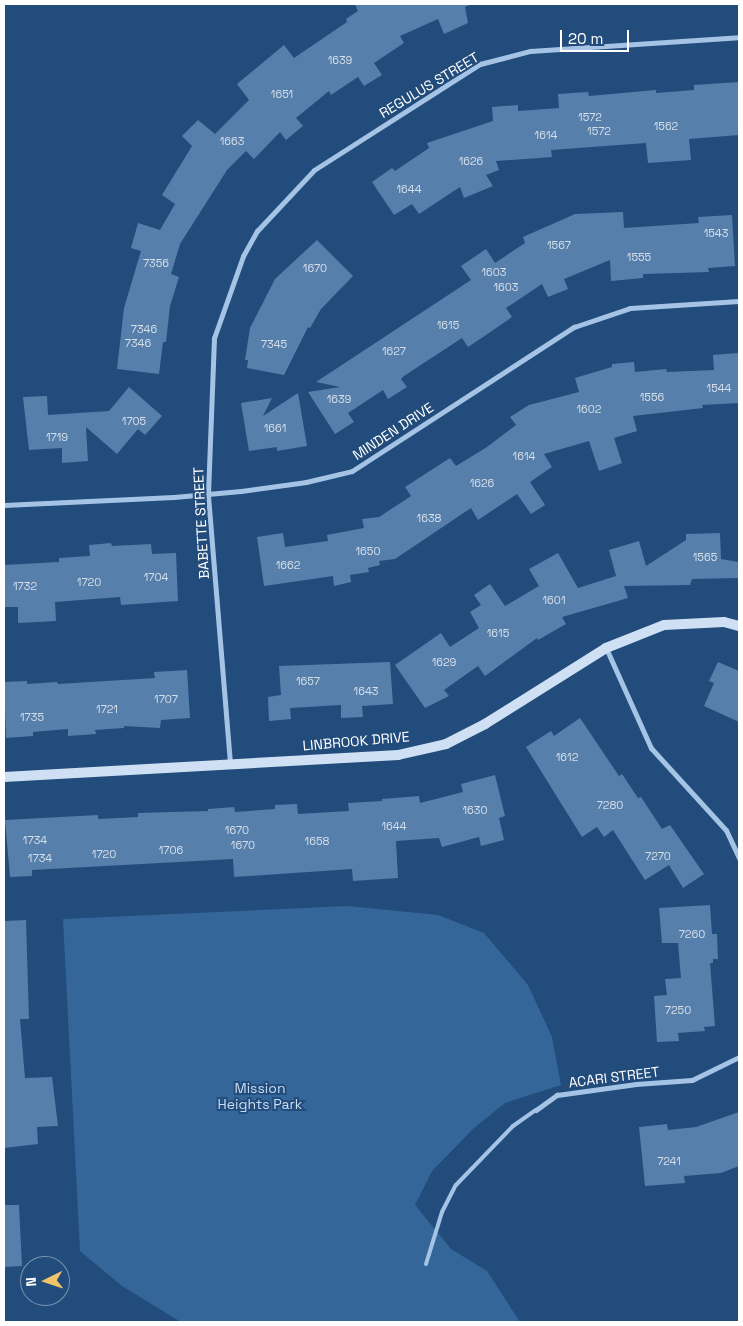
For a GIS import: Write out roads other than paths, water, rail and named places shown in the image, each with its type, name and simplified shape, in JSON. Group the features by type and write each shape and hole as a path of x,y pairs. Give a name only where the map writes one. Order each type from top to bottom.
{"street":[{"name":"REGULUS STREET","path":"243,256 257,231 314,170 480,64 530,51 739,37"},
{"name":"BABETTE STREET","path":"230,764 208,494 214,338 243,256"},
{"name":"MINDEN DRIVE","path":"4,505 208,494 306,482 352,471 574,327 630,308 739,301"},
{"name":"LINBROOK DRIVE","path":"4,777 398,755 446,744 485,724 606,648 664,625 724,622 739,626"},
{"path":"606,648 651,748 726,830 739,858"},
{"name":"ACARI STREET","path":"536,1110 557,1095 636,1084 692,1080 739,1057"}],"lane":[{"name":"ACARI STREET","path":"426,1264 442,1212 456,1185 513,1126 536,1110"}],"park label":[{"name":"Mission Heights Park","path":"260,1096"}]}
